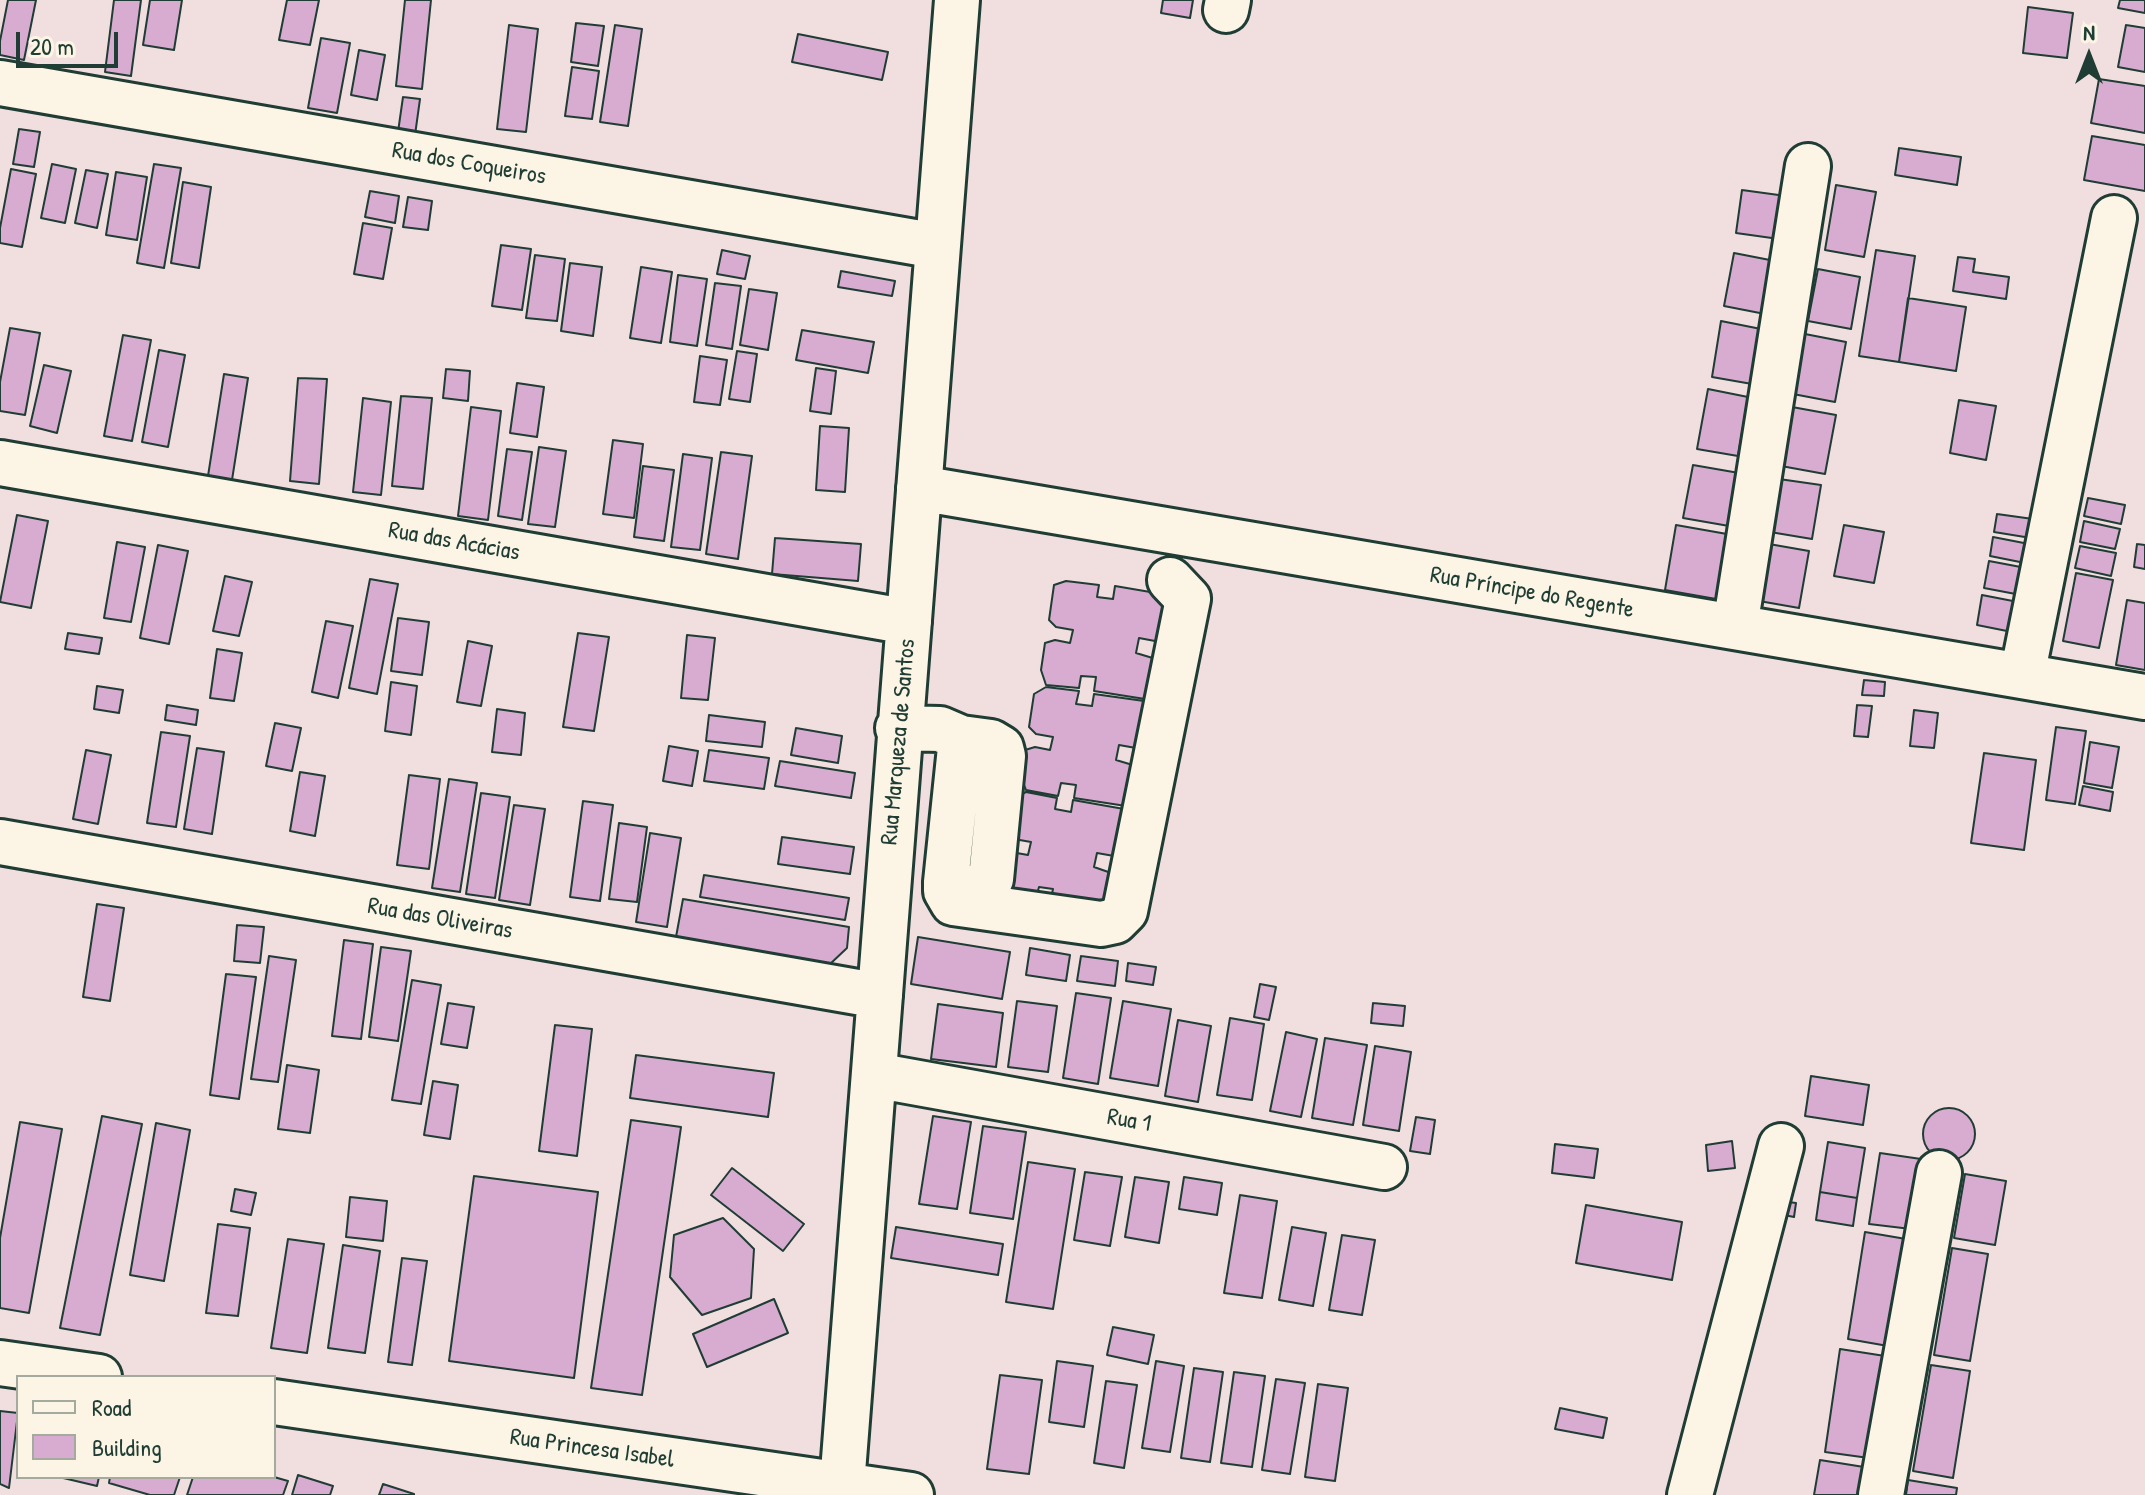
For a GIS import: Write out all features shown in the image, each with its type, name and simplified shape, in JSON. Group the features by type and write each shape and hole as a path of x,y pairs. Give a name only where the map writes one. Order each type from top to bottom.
{"street":[{"name":"Rua Marqueza de Santos","path":"840,1490 957,0"},
{"name":"Rua dos Coqueiros","path":"0,83 937,246"},
{"path":"1735,627 1808,166"},
{"path":"2022,676 2114,218"},
{"name":"Rua das Acácias","path":"0,463 909,622"},
{"name":"Rua Príncipe do Regente","path":"919,488 2145,697"},
{"path":"961,738 946,882 981,890 987,887 996,894 1101,924 1115,921 1125,911 1188,599 1170,580"},
{"path":"898,728 940,729 961,738 991,742 1001,748 996,894"},
{"name":"Rua das Oliveiras","path":"0,842 880,996"},
{"name":"Rua 1","path":"874,1075 1384,1167"},
{"path":"1690,1495 1781,1146"},
{"path":"1881,1495 1939,1173"},
{"path":"0,1363 85,1375"},
{"name":"Rua Princesa Isabel","path":"276,1402 840,1490 911,1495"}],"building":[{"path":"8,0 36,0 24,60 0,55"},
{"path":"114,0 141,0 131,76 105,72"},
{"path":"150,0 182,0 174,50 143,45"},
{"path":"287,0 319,0 310,45 279,40"},
{"path":"405,0 431,0 422,89 396,86"},
{"path":"1163,0 1193,0 1190,18 1161,13"},
{"path":"2120,0 2145,0 2145,13 2118,8"},
{"path":"2028,7 2073,13 2067,58 2023,53"},
{"path":"576,23 604,26 598,66 571,62"},
{"path":"509,25 538,29 526,132 497,129"},
{"path":"615,25 642,29 628,126 600,122"},
{"path":"2126,25 2145,28 2145,72 2118,67"},
{"path":"798,34 888,52 882,80 792,62"},
{"path":"321,38 350,43 337,113 308,108"},
{"path":"359,50 385,55 377,100 351,95"},
{"path":"572,67 599,71 592,119 565,116"},
{"path":"2099,79 2145,86 2145,133 2091,123"},
{"path":"403,97 420,99 415,135 398,132"},
{"path":"19,129 40,132 34,167 13,164"},
{"path":"2092,136 2145,145 2145,191 2084,180"},
{"path":"1899,148 1961,157 1957,185 1895,175"},
{"path":"52,164 76,169 65,223 41,218"},
{"path":"154,164 181,168 164,268 137,263"},
{"path":"11,169 36,174 22,247 0,243"},
{"path":"86,170 108,174 97,228 75,223"},
{"path":"116,172 147,177 137,240 106,235"},
{"path":"183,182 211,187 199,268 171,263"},
{"path":"1836,185 1876,192 1864,257 1825,250"},
{"path":"1742,190 1786,196 1779,239 1736,233"},
{"path":"370,191 399,196 395,223 365,217"},
{"path":"408,197 432,201 428,230 403,227"},
{"path":"363,223 392,228 383,279 354,274"},
{"path":"501,245 531,249 522,310 492,306"},
{"path":"722,250 750,256 745,279 717,274"},
{"path":"1876,250 1915,256 1899,362 1859,356"},
{"path":"1734,253 1775,261 1765,314 1724,306"},
{"path":"535,255 565,259 557,321 526,318"},
{"path":"1958,257 1975,259 1973,272 2009,277 2006,299 1953,291"},
{"path":"570,263 602,267 593,336 561,331"},
{"path":"641,267 672,272 661,343 630,338"},
{"path":"1818,269 1860,277 1851,329 1808,321"},
{"path":"841,271 895,281 892,296 838,287"},
{"path":"678,275 707,279 697,346 670,342"},
{"path":"715,283 741,286 732,349 706,345"},
{"path":"749,289 777,293 768,350 740,345"},
{"path":"1908,298 1966,307 1956,371 1899,362"},
{"path":"1721,321 1761,329 1752,384 1712,377"},
{"path":"10,328 40,333 25,415 0,411 0,382"},
{"path":"802,330 874,342 868,373 796,360"},
{"path":"1805,334 1846,342 1835,402 1793,394"},
{"path":"123,335 151,340 132,441 104,436"},
{"path":"159,350 185,355 168,447 142,442"},
{"path":"737,351 757,354 750,402 729,399"},
{"path":"700,356 727,360 720,405 694,402"},
{"path":"44,365 71,371 57,433 30,426"},
{"path":"816,368 836,371 831,414 810,411"},
{"path":"446,369 470,371 468,401 443,398"},
{"path":"224,374 248,378 232,480 208,476"},
{"path":"298,378 327,379 319,484 290,481"},
{"path":"517,383 544,387 537,437 510,433"},
{"path":"1708,389 1748,397 1738,456 1697,449"},
{"path":"401,396 432,398 423,489 392,486"},
{"path":"363,398 391,402 381,495 353,492"},
{"path":"1959,400 1996,406 1986,460 1950,453"},
{"path":"471,407 501,411 488,520 458,516"},
{"path":"1792,407 1836,415 1825,474 1781,466"},
{"path":"820,426 849,428 845,492 816,490"},
{"path":"613,440 643,444 634,518 603,514"},
{"path":"539,447 566,451 555,527 528,524"},
{"path":"507,449 532,452 522,520 498,516"},
{"path":"721,452 752,456 738,559 706,554"},
{"path":"683,454 712,458 700,550 671,547"},
{"path":"1693,465 1739,473 1729,526 1683,518"},
{"path":"643,466 674,470 664,541 634,537"},
{"path":"1779,479 1821,485 1812,539 1770,532"},
{"path":"2088,498 2125,505 2121,524 2084,516"},
{"path":"1997,514 2033,519 2031,538 1994,532"},
{"path":"17,515 48,521 31,608 0,602"},
{"path":"2084,521 2120,529 2115,549 2080,542"},
{"path":"1676,525 1727,534 1716,599 1665,590"},
{"path":"1844,525 1884,532 1874,583 1834,576"},
{"path":"1993,537 2029,544 2025,563 1990,556"},
{"path":"775,538 861,544 858,581 772,574"},
{"path":"117,542 145,547 131,622 104,618"},
{"path":"1769,544 1809,551 1799,608 1759,601"},
{"path":"2137,544 2145,545 2145,569 2134,567"},
{"path":"158,545 188,551 169,644 140,638"},
{"path":"2080,546 2116,553 2111,576 2075,568"},
{"path":"1989,561 2026,568 2021,595 1984,588"},
{"path":"2076,573 2113,580 2099,648 2063,641"},
{"path":"225,576 252,582 239,636 213,631"},
{"path":"370,579 398,584 377,694 349,688"},
{"path":"1066,581 1099,585 1097,597 1113,599 1115,586 1162,594 1166,603 1161,636 1155,641 1139,638 1136,653 1156,659 1151,696 1145,699 1094,691 1096,677 1081,676 1079,688 1046,685 1041,670 1045,643 1055,640 1070,643 1073,630 1056,627 1049,620 1054,585"},
{"path":"1982,595 2018,602 2012,632 1977,625"},
{"path":"2127,600 2145,603 2145,670 2116,665"},
{"path":"398,618 429,622 422,675 391,671"},
{"path":"326,621 353,626 338,698 312,692"},
{"path":"68,633 102,638 99,654 65,649"},
{"path":"578,633 609,637 594,731 563,727"},
{"path":"687,635 715,638 708,700 681,698"},
{"path":"468,641 492,646 481,706 457,702"},
{"path":"217,649 242,653 234,701 210,698"},
{"path":"1864,680 1885,682 1884,696 1862,695"},
{"path":"391,682 417,686 411,735 385,731"},
{"path":"97,686 123,690 119,713 94,709"},
{"path":"1046,687 1079,691 1076,704 1092,706 1094,694 1144,701 1147,710 1136,748 1119,745 1116,760 1136,766 1126,806 1074,798 1076,785 1061,783 1058,796 1026,790 1021,777 1025,750 1035,747 1050,750 1053,737 1036,734 1029,727 1034,694"},
{"path":"167,705 198,710 196,725 165,720"},
{"path":"1857,705 1872,706 1868,737 1854,736"},
{"path":"497,709 525,713 521,755 492,752"},
{"path":"1914,710 1938,713 1934,748 1910,746"},
{"path":"709,715 765,722 762,747 706,741"},
{"path":"275,723 301,728 292,771 266,766"},
{"path":"2056,727 2086,731 2075,804 2046,800"},
{"path":"796,728 842,736 838,763 791,755"},
{"path":"161,732 190,736 176,827 147,823"},
{"path":"2090,742 2119,747 2112,788 2084,783"},
{"path":"669,746 698,751 692,786 663,781"},
{"path":"197,748 224,752 212,834 184,829"},
{"path":"86,750 111,755 98,824 73,819"},
{"path":"709,750 769,758 764,789 704,781"},
{"path":"1984,753 2036,760 2024,850 1971,843"},
{"path":"780,761 855,773 851,798 775,786"},
{"path":"300,772 325,776 315,836 290,831"},
{"path":"409,775 440,779 429,869 397,865"},
{"path":"449,779 477,783 460,892 432,888"},
{"path":"2083,786 2113,792 2110,811 2079,805"},
{"path":"1026,792 1057,798 1055,809 1071,812 1073,800 1124,809 1114,856 1097,853 1094,867 1114,874 1101,914 1050,903 1053,889 1039,887 1035,901 1002,894 1011,852 1028,855 1031,842 1014,839 1014,798"},
{"path":"481,793 510,797 495,898 466,894"},
{"path":"583,801 613,805 600,901 570,897"},
{"path":"514,805 545,809 530,905 499,900"},
{"path":"619,823 647,827 637,902 609,899"},
{"path":"650,833 681,838 667,927 636,922"},
{"path":"782,837 854,847 850,874 778,864"},
{"path":"704,875 849,898 845,920 700,897"},
{"path":"683,899 849,927 847,948 829,965 676,937"},
{"path":"97,904 124,908 110,1001 83,997"},
{"path":"237,925 264,927 260,963 234,961"},
{"path":"918,937 1010,952 1002,999 911,984"},
{"path":"344,940 373,944 361,1039 332,1036"},
{"path":"381,947 411,951 398,1041 369,1037"},
{"path":"1030,948 1070,955 1066,981 1026,975"},
{"path":"269,956 296,960 278,1082 251,1079"},
{"path":"1081,956 1118,961 1115,986 1077,981"},
{"path":"1128,963 1156,967 1153,985 1126,981"},
{"path":"226,974 256,977 239,1099 210,1095"},
{"path":"412,980 441,985 421,1104 392,1100"},
{"path":"1260,984 1276,987 1269,1020 1254,1017"},
{"path":"1076,993 1111,998 1098,1084 1063,1078"},
{"path":"1017,1001 1057,1006 1048,1072 1008,1067"},
{"path":"1123,1001 1171,1009 1158,1086 1110,1078"},
{"path":"448,1003 474,1007 467,1048 441,1044"},
{"path":"1373,1003 1405,1006 1403,1026 1371,1023"},
{"path":"938,1004 1003,1013 996,1067 931,1059"},
{"path":"1230,1018 1264,1024 1252,1100 1217,1095"},
{"path":"1178,1020 1211,1026 1198,1102 1165,1096"},
{"path":"555,1025 592,1029 577,1156 539,1151"},
{"path":"1286,1032 1317,1039 1301,1117 1270,1111"},
{"path":"1325,1038 1367,1045 1353,1125 1312,1118"},
{"path":"1375,1046 1411,1052 1399,1131 1363,1125"},
{"path":"636,1055 774,1073 768,1117 630,1098"},
{"path":"287,1065 319,1070 310,1133 278,1129"},
{"path":"1811,1076 1869,1085 1863,1125 1805,1116"},
{"path":"433,1081 458,1085 450,1139 424,1135"},
{"path":"1949,1108 1968,1115 1975,1134 1968,1153 1949,1160 1930,1153 1923,1134 1930,1115"},
{"path":"102,1116 142,1124 100,1335 60,1328"},
{"path":"933,1116 971,1122 957,1209 919,1204"},
{"path":"1416,1117 1435,1120 1430,1154 1410,1151"},
{"path":"631,1120 681,1127 642,1395 591,1388"},
{"path":"20,1122 62,1129 29,1313 0,1308 0,1238"},
{"path":"156,1123 190,1130 164,1281 130,1275"},
{"path":"983,1126 1026,1132 1013,1219 970,1213"},
{"path":"1732,1141 1735,1168 1708,1171 1706,1145"},
{"path":"1828,1142 1865,1148 1857,1198 1820,1192"},
{"path":"1555,1144 1598,1149 1594,1178 1552,1173"},
{"path":"1880,1153 1921,1159 1911,1229 1869,1224"},
{"path":"1028,1162 1075,1169 1053,1309 1006,1302"},
{"path":"732,1168 804,1224 783,1251 711,1195"},
{"path":"1085,1172 1122,1177 1110,1246 1074,1240"},
{"path":"1965,1174 2006,1181 1995,1245 1954,1238"},
{"path":"474,1176 598,1192 574,1378 449,1361"},
{"path":"1135,1177 1169,1182 1159,1243 1125,1237"},
{"path":"1184,1177 1222,1183 1217,1215 1179,1209"},
{"path":"235,1189 256,1193 251,1215 231,1211"},
{"path":"1820,1192 1857,1198 1853,1226 1816,1220"},
{"path":"1240,1195 1277,1201 1262,1298 1224,1293"},
{"path":"350,1197 387,1201 383,1241 346,1237"},
{"path":"1781,1201 1796,1203 1794,1217 1779,1214"},
{"path":"1586,1205 1682,1222 1672,1280 1576,1263"},
{"path":"723,1218 754,1249 751,1298 702,1315 670,1277 674,1235"},
{"path":"218,1224 250,1228 238,1316 206,1313"},
{"path":"896,1227 1003,1244 998,1275 891,1258"},
{"path":"1292,1227 1326,1233 1313,1306 1279,1300"},
{"path":"1865,1232 1906,1239 1888,1346 1848,1339"},
{"path":"1342,1235 1375,1240 1362,1315 1329,1310"},
{"path":"288,1239 324,1244 307,1353 271,1348"},
{"path":"343,1245 380,1251 365,1353 328,1348"},
{"path":"1952,1248 1988,1254 1970,1361 1934,1355"},
{"path":"402,1258 427,1261 412,1365 388,1362"},
{"path":"774,1299 788,1333 707,1367 693,1334"},
{"path":"1113,1327 1154,1335 1148,1364 1107,1355"},
{"path":"1840,1349 1885,1356 1869,1458 1825,1452"},
{"path":"1057,1361 1093,1366 1084,1427 1049,1422"},
{"path":"1156,1361 1184,1366 1170,1452 1142,1448"},
{"path":"1931,1365 1970,1371 1953,1478 1913,1471"},
{"path":"1194,1368 1223,1372 1210,1462 1181,1458"},
{"path":"1234,1372 1265,1376 1252,1467 1221,1463"},
{"path":"1000,1375 1042,1380 1029,1474 987,1469"},
{"path":"1276,1379 1305,1383 1290,1474 1262,1470"},
{"path":"1106,1381 1137,1385 1124,1468 1094,1463"},
{"path":"1318,1384 1348,1388 1335,1481 1305,1477"},
{"path":"1560,1408 1607,1418 1603,1438 1555,1429"},
{"path":"0,1411 16,1413 16,1430 9,1488 0,1484"},
{"path":"1820,1460 1864,1467 1860,1495 1814,1495"},
{"path":"298,1475 333,1486 330,1495 292,1495"},
{"path":"276,1478 288,1481 283,1495 187,1495 192,1479"},
{"path":"67,1479 99,1479 97,1486"},
{"path":"110,1479 179,1479 174,1495 150,1495 109,1483"},
{"path":"1908,1480 1957,1488 1956,1495 1906,1495"},
{"path":"383,1484 414,1494 414,1495 379,1495"}]}
